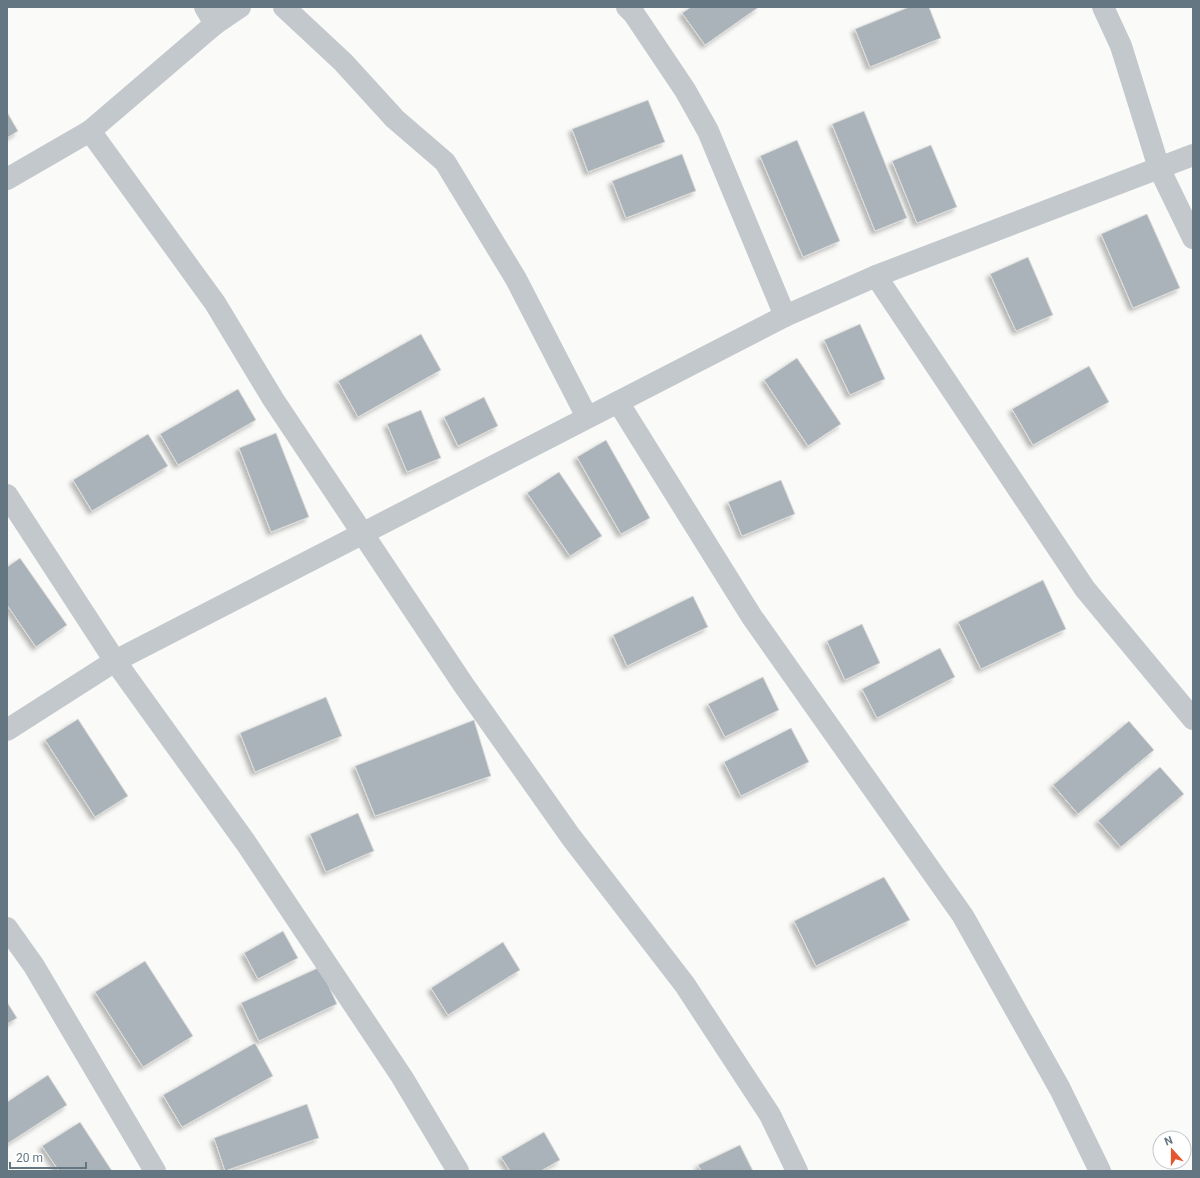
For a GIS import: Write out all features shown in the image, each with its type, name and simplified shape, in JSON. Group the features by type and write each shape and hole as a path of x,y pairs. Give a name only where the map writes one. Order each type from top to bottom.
{"street":[{"path":"7,180 90,131 210,15 240,7"},
{"path":"284,7 343,62 395,119 445,162 516,279 587,417"},
{"path":"627,7 634,14 685,90 708,131 786,316"},
{"path":"1103,7 1121,46 1159,168 1193,238"},
{"path":"90,131 215,303 273,399 463,684 571,837 685,985 770,1115 797,1171"},
{"path":"7,730 115,661 361,533 786,316 876,276 1193,155"},
{"path":"876,276 1085,589 1193,719"},
{"path":"618,402 752,617 963,916 1060,1089 1100,1171"},
{"path":"7,495 115,661 250,849 402,1077 458,1171"},
{"path":"7,928 34,966 155,1171"}],"building":[{"path":"691,7 759,7 705,45 682,13"},
{"path":"909,7 929,7 941,38 870,67 855,29"},
{"path":"648,100 665,142 588,172 572,129"},
{"path":"864,111 907,218 875,231 832,124"},
{"path":"7,112 18,131 7,138"},
{"path":"797,140 840,241 803,257 760,156"},
{"path":"931,145 957,207 917,223 892,161"},
{"path":"682,154 696,191 626,218 612,181"},
{"path":"1147,214 1180,288 1133,308 1101,234"},
{"path":"1028,257 1053,315 1016,331 990,274"},
{"path":"860,324 885,379 850,395 824,340"},
{"path":"421,334 441,370 358,417 338,381"},
{"path":"797,358 841,424 808,446 764,380"},
{"path":"1089,366 1109,402 1033,445 1012,409"},
{"path":"238,389 256,420 178,465 160,434"},
{"path":"484,397 498,426 458,446 444,417"},
{"path":"421,410 441,458 407,472 387,424"},
{"path":"276,433 309,517 271,532 239,448"},
{"path":"148,434 168,466 92,511 73,480"},
{"path":"606,440 650,518 621,534 577,457"},
{"path":"559,472 602,536 570,556 527,493"},
{"path":"781,480 795,514 742,536 728,502"},
{"path":"20,558 67,625 36,647 7,605 7,567"},
{"path":"1043,580 1066,629 981,669 958,622"},
{"path":"693,596 708,627 627,666 613,635"},
{"path":"862,624 880,663 845,680 827,641"},
{"path":"940,648 955,677 877,718 862,689"},
{"path":"763,677 779,710 725,737 708,704"},
{"path":"326,697 342,736 255,772 240,733"},
{"path":"78,719 128,796 95,817 45,740"},
{"path":"474,720 491,776 375,816 355,766"},
{"path":"1129,721 1154,750 1078,814 1053,785"},
{"path":"791,728 809,762 741,796 724,762"},
{"path":"1160,767 1184,794 1121,847 1098,821"},
{"path":"358,813 374,851 326,872 310,834"},
{"path":"884,877 910,920 816,966 794,921"},
{"path":"283,931 298,958 258,979 244,953"},
{"path":"503,942 520,970 448,1015 431,988"},
{"path":"145,961 193,1036 143,1067 95,992"},
{"path":"320,967 337,1004 259,1041 241,1003"},
{"path":"7,1002 17,1018 7,1024"},
{"path":"255,1043 273,1076 182,1127 163,1095"},
{"path":"48,1075 67,1105 7,1144 7,1102"},
{"path":"307,1104 319,1138 225,1171 214,1138"},
{"path":"80,1122 112,1171 59,1171 42,1146"},
{"path":"544,1132 560,1160 541,1171 510,1171 501,1157"},
{"path":"740,1145 753,1171 701,1171 698,1165"}]}
